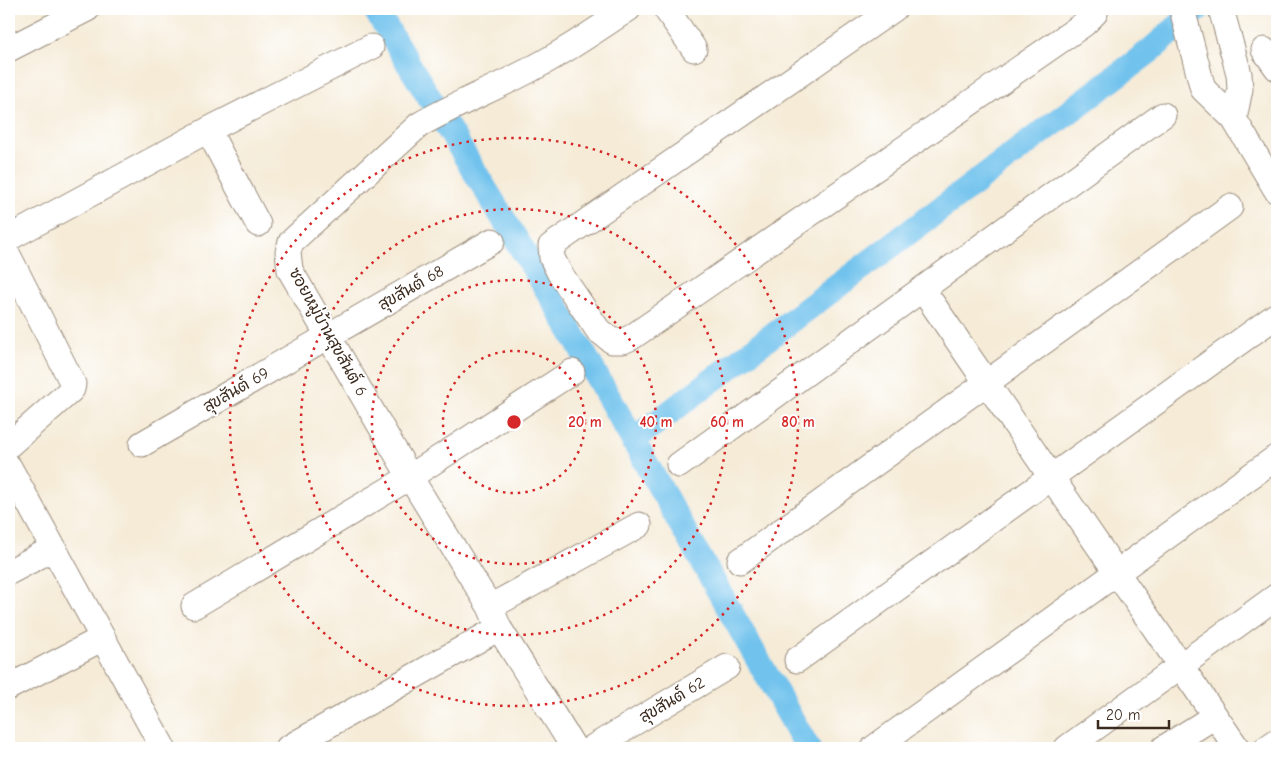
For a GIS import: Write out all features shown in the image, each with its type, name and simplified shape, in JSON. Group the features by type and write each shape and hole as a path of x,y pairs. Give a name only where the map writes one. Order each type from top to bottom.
{"street":[{"path":"9,50 87,9"},
{"name":"ซอยหมู่บ้านสุขสันต์ 6","path":"574,748 410,477 290,270 288,252 291,242 419,125 460,103 517,77 582,40 628,9"},
{"path":"666,9 694,48"},
{"path":"894,9 551,246 552,258 558,272 598,330 612,341 623,341 632,337 1084,24 1095,13 1096,9"},
{"path":"1182,9 1203,89 1234,119 1277,190"},
{"path":"1221,9 1239,74 1240,89 1234,119"},
{"path":"9,238 208,130 371,47"},
{"path":"678,465 1164,115"},
{"path":"208,130 258,224"},
{"path":"740,561 1230,208"},
{"name":"สุขสันต์ 68","path":"329,336 492,241"},
{"path":"9,257 73,384 69,392 9,445"},
{"path":"923,290 1237,748"},
{"path":"797,660 1277,315"},
{"name":"สุขสันต์ 69","path":"142,444 329,336"},
{"path":"194,606 410,477 572,372"},
{"path":"874,748 1277,457"},
{"path":"9,467 163,748"},
{"path":"288,748 638,524"},
{"path":"9,572 54,548"},
{"path":"1067,748 1277,596"},
{"path":"9,687 103,638"},
{"name":"สุขสันต์ 62","path":"592,748 726,667"},
{"path":"1164,748 1215,716"},
{"path":"1267,748 1277,740"}],"waterway":[{"path":"375,9 555,303 808,748"},
{"path":"633,440 1150,51 1198,9"}]}
